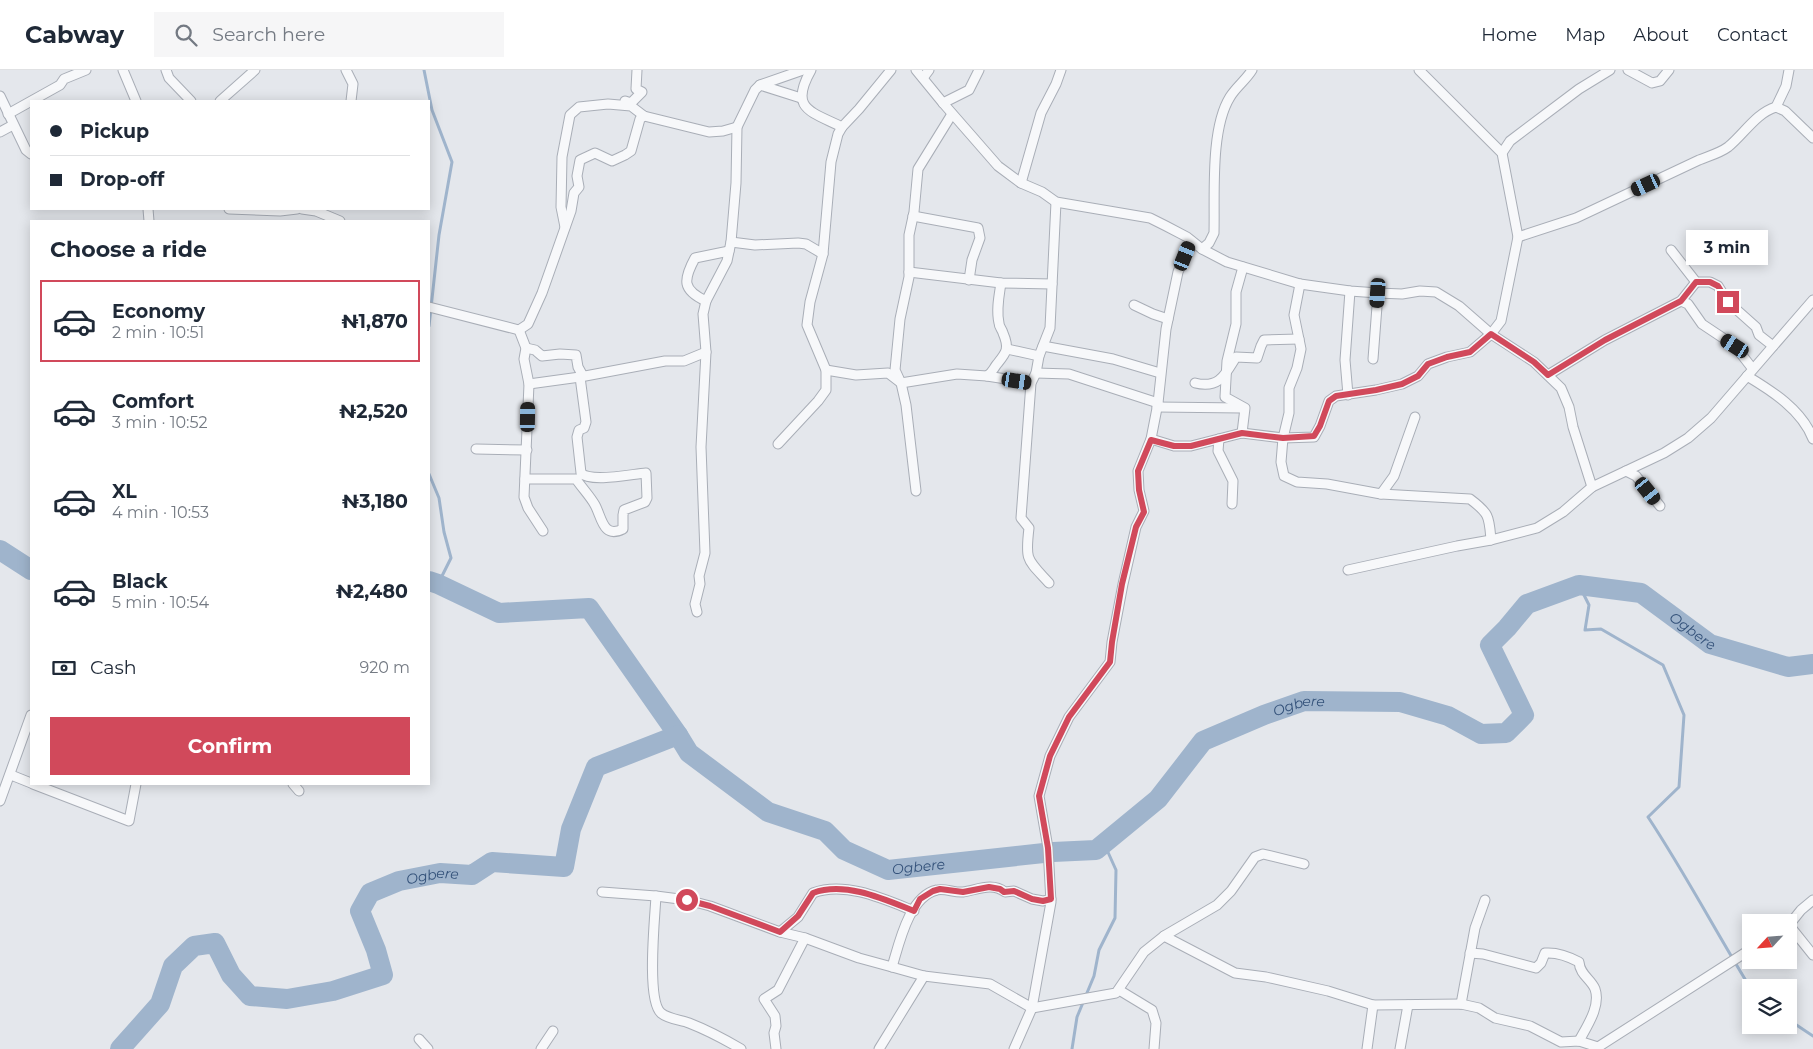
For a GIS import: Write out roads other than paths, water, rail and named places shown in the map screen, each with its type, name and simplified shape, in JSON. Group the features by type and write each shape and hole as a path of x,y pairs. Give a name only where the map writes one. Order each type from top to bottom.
{"street":[{"path":"33,100 60,85 64,79 86,70"},
{"path":"123,70 136,100"},
{"path":"166,70 169,78 190,100"},
{"path":"221,100 255,70"},
{"path":"346,70 353,84 351,100"},
{"path":"565,227 561,207 562,157 570,115 578,107 625,100 631,103 642,92 636,89 636,70"},
{"path":"696,612 695,604 700,584 699,576 705,553 702,447 706,352 703,314 706,301 727,261 730,246 736,183 737,127 755,90 760,85 803,70"},
{"path":"811,70 802,85 801,98 808,111 842,126"},
{"path":"778,444 826,390 826,370 807,325 810,302 823,254 831,162 838,134 842,126 859,109 891,70"},
{"path":"916,70 998,166 1021,183 1042,192 1056,202 1150,218 1227,262 1300,284 1378,293 1436,292 1458,306 1491,334 1534,362 1561,388 1569,407 1573,427 1592,487"},
{"path":"923,78 930,70"},
{"path":"943,103 969,90 979,70"},
{"path":"1021,183 1041,113 1061,70"},
{"path":"1202,249 1209,244 1214,233 1217,134 1222,113 1230,96 1252,70"},
{"path":"1151,440 1174,446 1191,446 1242,433 1283,438 1314,436 1320,426 1329,401 1336,396 1402,384 1418,376 1428,364 1447,357 1470,352 1491,334 1501,322 1518,237 1502,153 1419,70"},
{"path":"1502,153 1510,141 1579,89 1610,70"},
{"path":"1628,70 1652,83 1660,82 1669,70"},
{"path":"1776,107 1786,86 1789,70"},
{"path":"760,85 801,98"},
{"path":"0,96 26,150 30,153"},
{"path":"8,114 30,102"},
{"path":"608,104 631,106 644,116 709,132 737,127"},
{"path":"1518,237 1576,218 1699,160 1718,153 1728,147 1766,110 1776,107 1784,111 1813,138"},
{"path":"916,491 906,405 901,383 891,371 909,272 909,235 918,170 952,114"},
{"path":"430,307 519,330 528,324 539,301 571,211 574,193 579,187 577,176 580,160 595,153 612,161 625,156 631,151 640,119 644,116"},
{"path":"0,132 13,125"},
{"path":"1496,145 1510,141"},
{"path":"1049,583 1030,563 1027,553 1029,528 1021,518 1031,383 1050,328 1056,202"},
{"path":"280,210 285,220"},
{"path":"309,210 338,220"},
{"path":"913,216 978,228 980,238 972,260 969,280"},
{"path":"1014,1049 1032,1008 1051,899 1048,848 1039,796 1050,756 1069,717 1110,662 1122,584 1136,527 1144,512 1139,490 1138,471 1151,440 1168,319 1178,272 1191,240"},
{"path":"706,301 693,295 688,288 686,278 696,258 730,246 798,243 806,244 823,254"},
{"path":"1671,250 1696,282"},
{"path":"1243,267 1236,292 1236,324 1227,361 1226,397 1245,408"},
{"path":"909,272 1001,283 1052,284"},
{"path":"1548,375 1605,340 1681,301 1696,282"},
{"path":"1696,282 1710,282 1718,286 1728,302 1756,327 1759,335 1773,346"},
{"path":"987,376 993,373 1007,349 1004,334 999,324 998,308 1001,283"},
{"path":"1300,284 1294,315 1302,349 1289,388 1289,413 1283,438 1281,462 1284,476 1297,482 1327,484 1380,494 1470,500 1488,516 1491,540"},
{"path":"1348,394 1344,360 1350,291"},
{"path":"1374,359 1378,293"},
{"path":"1348,570 1491,540 1537,528 1563,512 1592,487 1664,453 1688,438 1711,418 1813,300"},
{"path":"1681,301 1688,304 1702,324 1735,346 1750,372 1797,414 1810,430 1813,439"},
{"path":"1134,305 1168,319"},
{"path":"519,330 526,348 524,359 528,384 524,498 528,508 543,531"},
{"path":"1195,383 1205,386 1221,379 1236,357 1256,358 1264,340 1299,339"},
{"path":"1043,346 1113,359 1160,373"},
{"path":"525,480 576,479 595,504 605,528 612,532 623,530 624,510 645,502 647,498 646,473 595,478 584,476 581,473 577,437 579,430 584,428 586,422 582,377 576,355 542,356 535,350 526,348"},
{"path":"1007,349 1039,356"},
{"path":"528,384 582,377 665,361 684,361 706,352"},
{"path":"826,370 856,374 891,371"},
{"path":"1036,373 1069,374 1157,405 1245,408"},
{"path":"901,383 957,374 987,376 1031,383"},
{"path":"1242,433 1245,408"},
{"path":"1380,494 1394,476 1415,417"},
{"path":"1219,439 1218,451 1233,481 1232,504"},
{"path":"476,449 527,450"},
{"path":"1626,471 1636,476 1660,506"},
{"path":"0,801 11,775 30,718"},
{"path":"11,775 30,783"},
{"path":"35,785 128,821 136,785"},
{"path":"602,892 687,900 710,906 859,958 924,976 990,984 1032,1008 1116,993 1144,952 1164,936 1216,905 1231,891 1255,856 1263,854 1304,864"},
{"path":"892,967 906,924 920,899 933,891 940,889 963,892 989,887 1000,889 1004,892 1014,891 1032,899 1043,901 1051,899"},
{"path":"780,932 798,916 813,893 832,888 876,896 914,911"},
{"path":"656,896 652,986 655,1004 660,1012 666,1016 689,1023 741,1049"},
{"path":"1461,1004 1475,928 1485,900"},
{"path":"1798,914 1813,900"},
{"path":"1164,936 1235,973 1266,977 1328,992 1373,1006 1461,1004 1479,1008 1495,1018 1530,1026 1562,1042 1579,1041 1597,1048 1742,955"},
{"path":"1798,936 1813,955"},
{"path":"776,1049 774,1034 776,1026 775,1016 764,999 778,990 806,938"},
{"path":"1470,953 1483,954 1536,968 1546,953 1554,952 1579,962 1579,968 1594,988 1596,999 1593,1016 1579,1041"},
{"path":"879,1049 924,976"},
{"path":"1119,990 1152,1010 1156,1023 1154,1049"},
{"path":"1400,1049 1408,1005"},
{"path":"1367,1049 1373,1006"},
{"path":"541,1049 553,1031"},
{"path":"419,1040 428,1049"},
{"path":"1610,1040 1614,1049"}],"waterway":[{"path":"424,70 430,100"},
{"path":"430,100 452,162 439,235 430,317"},
{"path":"430,476 439,498 444,532 451,558 438,584"},
{"path":"0,550 30,569"},
{"path":"430,581 499,613 589,608 678,735"},
{"path":"1579,585 1589,605 1585,630 1601,629 1663,665 1684,715 1679,787 1648,817 1675,859 1745,979"},
{"name":"Ogbere","path":"120,1049 160,1004 173,966 194,946 215,943 231,975 250,996 287,999 333,991 383,975 376,950 360,911 370,893 399,881 440,873 472,875 492,862 564,867 571,829 596,767 678,735 689,753 768,812 825,831 844,850 888,870 1053,852 1096,850 1158,799 1203,741 1264,715 1304,701 1400,702 1448,716 1481,734 1506,733 1524,715 1490,645 1527,604 1579,585 1641,593 1710,644 1788,667 1813,664"},
{"path":"1072,1049 1077,1017 1094,976 1099,950 1115,918 1116,870 1107,850 1096,850"},
{"path":"1797,1025 1813,1036"}]}
